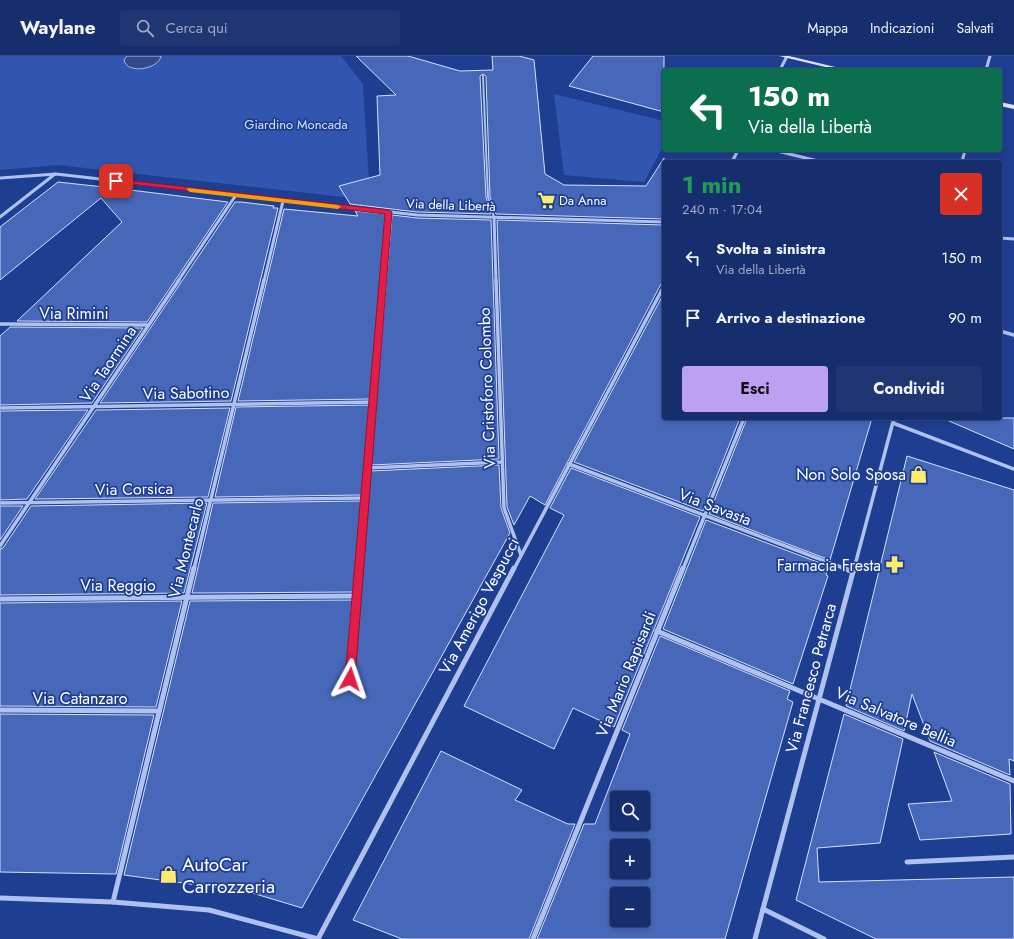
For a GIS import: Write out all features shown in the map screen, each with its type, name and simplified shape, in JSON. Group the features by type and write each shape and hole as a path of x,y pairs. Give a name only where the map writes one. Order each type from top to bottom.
{"street":[{"path":"781,68 785,56 836,68"},
{"path":"987,68 990,56"},
{"path":"1002,105 1014,108"},
{"path":"781,152 814,160"},
{"path":"0,217 56,174"},
{"name":"Via della Libertà","path":"0,178 56,174 236,196 417,215 662,222"},
{"name":"Via Taormina","path":"0,546 236,196"},
{"name":"Via Montecarlo","path":"113,902 283,201"},
{"path":"350,679 389,212"},
{"name":"Via Cristoforo Colombo","path":"494,217 504,508 521,555"},
{"path":"1002,238 1014,238"},
{"name":"Via Amerigo Vespucci","path":"318,939 662,290"},
{"name":"Via Rimini","path":"0,324 148,325"},
{"path":"1002,332 1014,335"},
{"name":"Via Sabotino","path":"0,408 373,402"},
{"name":"Via Mario Rapisardi","path":"533,939 743,420"},
{"path":"893,421 1014,469"},
{"name":"Via Francesco Petrarca","path":"755,939 893,421"},
{"path":"367,468 502,462"},
{"name":"Via Savasta","path":"569,464 853,572"},
{"name":"Via Corsica","path":"0,503 364,498"},
{"name":"Via Reggio","path":"0,599 357,596"},
{"name":"Via Salvatore Bellia","path":"657,631 1014,781"},
{"name":"Via Catanzaro","path":"0,710 159,711"},
{"path":"907,862 1014,857"},
{"path":"0,898 113,902 209,910 318,939"},
{"path":"762,909 824,939"}],"lane":[{"path":"483,76 488,197 494,217"}],"green space":[{"name":"Giardino Moncada","path":"0,56 341,56 363,84 370,200 58,165 0,170"},
{"path":"554,94 662,121 662,149 644,182 564,175"}],"shaded area":[{"path":"127,56 161,56 159,61 155,64 149,67 136,69 126,65 124,60"}],"building":[{"path":"356,56 408,56 460,71 493,70 492,56 519,56 534,60 545,174 564,185 646,186 662,161 662,219 496,214 490,197 486,76 483,74 480,76 486,197 491,214 417,212 350,204 339,186 380,175 377,96 396,95"},
{"path":"593,56 664,56 664,68 662,68 662,111 569,86"},
{"path":"58,182 228,202 147,322 17,321 122,222 101,198 0,280 0,227"},
{"path":"235,202 274,206 273,208 278,208 231,401 100,403"},
{"path":"284,209 358,216 355,211 386,214 370,399 238,401"},
{"path":"392,215 417,218 491,220 499,459 371,465"},
{"path":"497,220 662,225 662,284 545,505 530,496 514,525 507,507"},
{"path":"662,297 662,420 739,420 703,511 574,462"},
{"path":"10,327 143,328 92,403 0,405 0,336"},
{"path":"369,405 362,495 215,497 236,407"},
{"path":"230,408 208,497 35,499 96,410"},
{"path":"88,410 27,499 0,500 0,411"},
{"path":"1002,418 1014,418 1014,449 947,420 1002,420"},
{"path":"746,420 871,420 830,560 709,514"},
{"path":"907,456 1014,490 1014,761 1009,759 1010,775 930,741 912,694 904,731 846,706"},
{"path":"499,465 501,508 510,533 302,908 249,892 124,875 190,601 352,600 346,679 347,682 351,683 354,679 370,471"},
{"path":"571,468 700,517 614,727 573,708 554,749 464,706 564,515 550,508"},
{"path":"361,501 353,592 192,593 213,503"},
{"path":"207,503 184,593 0,595 0,549 3,548 31,506"},
{"path":"0,506 23,506 0,540"},
{"path":"706,520 828,566 826,575 828,576 793,684 663,629"},
{"path":"182,601 156,707 0,706 0,603"},
{"path":"660,636 790,691 787,699 793,702 725,939 537,939 584,824 595,824 630,734 622,730"},
{"path":"0,714 154,715 116,874 0,872"},
{"path":"844,714 903,739 880,843 817,848 819,882 1014,877 1014,939 876,939 796,900"},
{"path":"441,751 522,790 515,800 568,824 575,824 529,939 402,939 353,920"},
{"path":"934,752 1010,784 1011,834 920,840 908,804 952,801"}],"slow traffic":[{"path":"190,190 338,207"}],"place":[{"name":"Da Anna","path":"546,200"},
{"name":"Non Solo Sposa","path":"919,474"},
{"name":"Farmacia Fresta","path":"894,565"},
{"name":"AutoCar Carrozzeria","path":"169,875"}],"route":[{"path":"116,181 236,196 389,212 350,679"}]}
